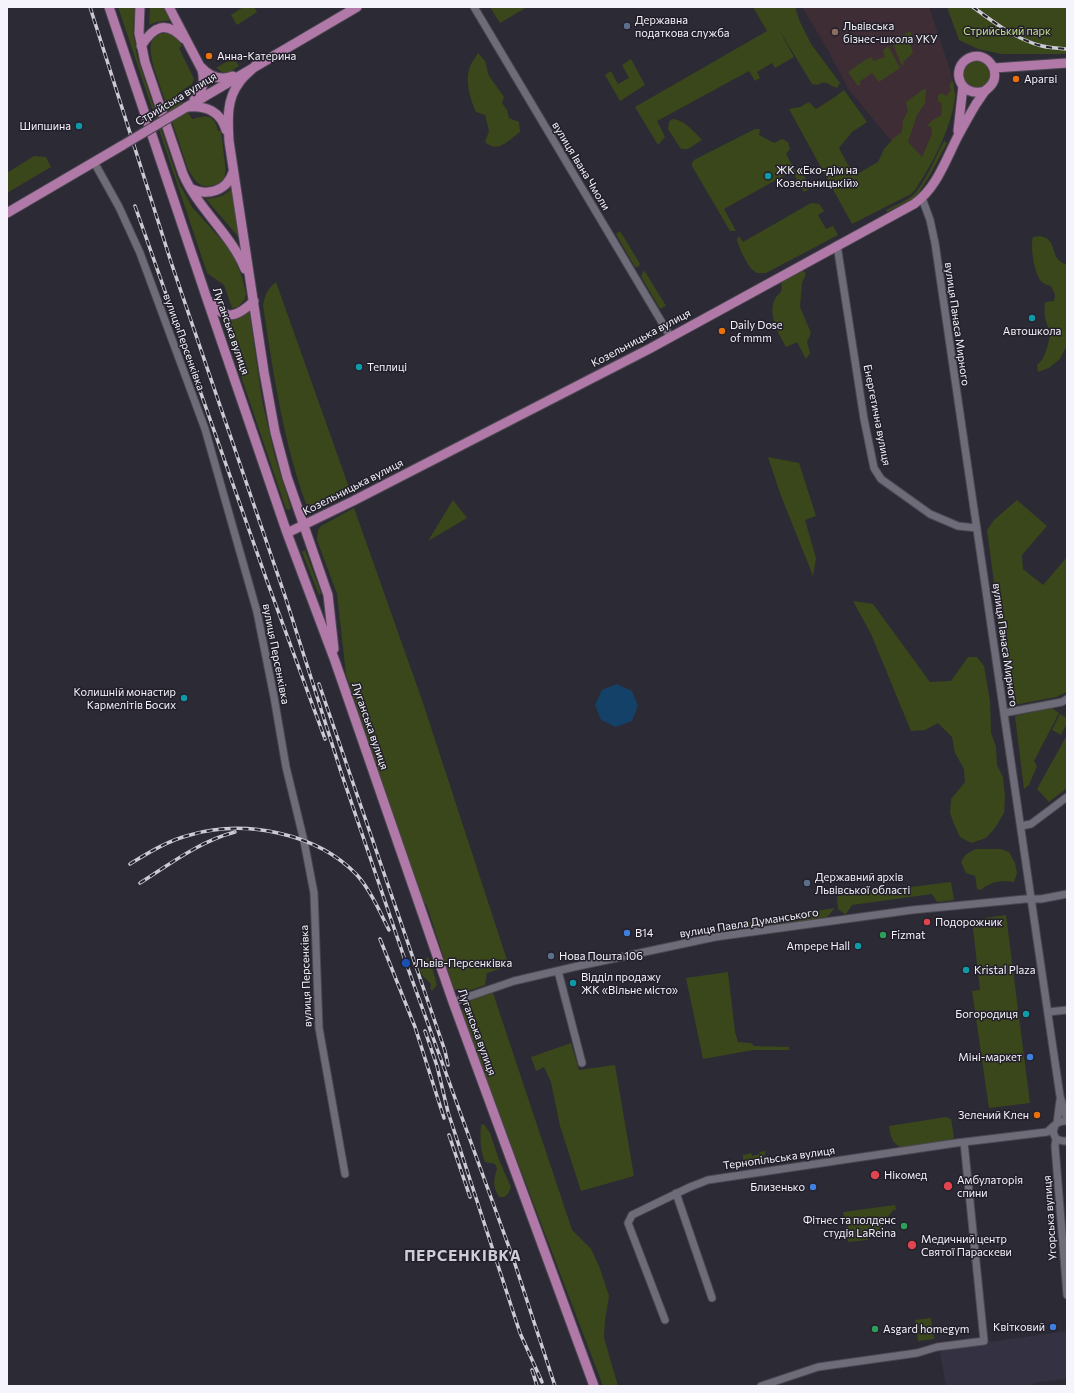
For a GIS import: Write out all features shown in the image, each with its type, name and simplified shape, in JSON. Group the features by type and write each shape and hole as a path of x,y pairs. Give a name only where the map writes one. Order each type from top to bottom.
{"main road":[{"name":"Луганська вулиця","path":"109,7 287,533 335,661 453,1002 594,1386"},
{"name":"Луганська вулиця","path":"140,7 139,24 141,46 149,78 183,174 189,188 232,244 241,259 250,281"},
{"path":"169,7 201,67 204,81 200,95 185,108"},
{"name":"Стрийська вулиця","path":"7,213 256,65 357,7"},
{"path":"141,46 150,33 164,27 176,31 189,45"},
{"path":"976,56 984,58 990,62 994,68 995,78 993,83 985,91 979,93 973,93 967,90 963,86 958,75 959,69 963,62 976,56"},
{"path":"994,68 1067,63"},
{"name":"Луганська вулиця","path":"229,141 228,117 232,96 238,83 256,65"},
{"path":"201,67 213,77 219,78 230,77 256,65"},
{"name":"Козельницька вулиця","path":"958,137 963,86"},
{"name":"Козельницька вулиця","path":"287,533 600,374 910,206 922,198 932,186 985,91"},
{"name":"Луганська вулиця","path":"185,108 208,108 221,118 225,126 229,141 264,372 275,432 287,477 328,595 332,621 335,661"},
{"path":"189,188 199,192 215,192 229,182 234,172"},
{"path":"207,299 218,311 231,316 240,313 254,301"}],"street":[{"name":"вулиця Івана Чмоли","path":"474,7 670,336"},
{"name":"вулиця Персенківка","path":"94,162 119,207 140,253 205,429 257,612 286,767 304,842 314,893 319,1028 345,1174"},
{"name":"вулиця Панаса Мирного","path":"922,198 930,220 935,243 1060,1096 1067,1121"},
{"name":"Енергетична вулиця","path":"837,245 864,419 874,468 881,479 930,514 958,526 977,528"},
{"path":"1004,713 1062,702 1067,699"},
{"path":"1021,826 1031,824 1067,797"},
{"name":"вулиця Павла Думанського","path":"453,1002 514,981 715,937 912,910 1041,899 1067,894"},
{"path":"558,971 582,1063"},
{"path":"1048,1012 1067,1010"},
{"name":"вулиця Панаса Мирного","path":"1056,1124 1060,1096"},
{"path":"1067,1121 1060,1121 1047,1132 1063,1141 1067,1140"},
{"name":"Угорська вулиця","path":"1056,1124 1053,1132 1055,1137 1067,1296"},
{"name":"Тернопільська вулиця","path":"665,1320 628,1223 632,1215 676,1193 708,1180 964,1142 1047,1132"},
{"path":"761,1386 818,1367 917,1353 937,1347 984,1341 964,1142"},
{"path":"676,1193 712,1298"}],"shaded area":[{"path":"802,7 929,7 951,73 955,95 926,172 888,137 849,90 829,52"},
{"path":"1067,1331 1067,1379 1037,1382 1029,1386 946,1386 940,1353 943,1350"}],"green space":[{"path":"118,7 135,7 133,31 137,56 179,183 192,207 227,246 234,258 242,277 246,294 245,299 238,307 232,308 224,285 207,273"},
{"path":"150,7 165,7 172,20 156,22 149,25"},
{"path":"243,7 254,7 257,12 237,25 231,15"},
{"path":"490,7 527,7 500,23"},
{"path":"753,7 795,7 800,22 811,44 840,83 837,88 827,83 820,83 817,85 812,84 778,28 794,57 775,68 772,63 757,72 760,78 755,81 749,71 657,121 665,137 658,145 635,107 767,31"},
{"name":"Стрийський парк","path":"947,7 1067,7 1067,54 1002,54 978,49 959,40"},
{"path":"910,31 914,41 910,44 913,53 903,62 904,64 902,66 892,42"},
{"path":"163,33 172,35 180,43 182,46 179,48 194,79 192,84 177,94 192,119 209,117 214,121 218,131 221,131 225,162 225,176 220,183 215,185 201,185 196,181 188,169 152,58 151,42 157,35"},
{"path":"888,46 900,68 879,82 872,73 859,82 861,84 858,86 848,72 872,57 873,61 885,57 883,50"},
{"path":"478,53 485,61 489,76 504,97 502,103 507,110 509,118 519,122 520,132 507,142 495,147 485,142 489,131 485,115 476,112 470,95 468,82 469,70"},
{"path":"234,57 239,66 228,73 222,72 216,68"},
{"path":"631,59 645,85 620,101 605,75 611,71 618,84 629,78 622,65"},
{"path":"974,59 986,62 993,76 988,84 983,87 973,88 965,82 962,77 964,67"},
{"path":"952,81 955,97 950,121 935,157 915,190 911,194 852,224 789,109 800,107 809,102 816,109 844,90 867,122 852,132 839,148 848,165 859,173 878,162 884,149 902,132 903,120 908,111 906,102 926,89 925,103 917,115 908,142 922,157 932,134 931,127 927,126 937,117 941,116 942,104 938,101 938,95 942,93 946,96 951,90 949,86"},
{"path":"672,119 681,121 702,140 688,149 681,149 668,129 669,122"},
{"path":"755,129 760,129 759,135 774,143 782,139 788,142 790,149 786,154 797,174 803,174 809,185 809,189 804,192 792,171 724,209 736,231 730,231 692,166 692,163 694,160"},
{"path":"944,141 947,143 918,194 912,199 887,212 886,210 912,196 921,185"},
{"path":"34,156 46,157 51,167 7,193 7,173"},
{"path":"233,187 241,240 206,199 221,196"},
{"path":"811,203 819,204 824,211 818,215 826,229 833,226 838,235 766,273 755,272 741,251 737,239 739,236 743,242"},
{"path":"620,231 640,264 638,267 635,267 616,234"},
{"path":"1040,236 1050,241 1057,258 1067,265 1067,345 1060,359 1049,368 1038,372 1037,365 1045,354 1051,332 1045,317 1045,302 1054,301 1055,295 1051,286 1043,283 1039,278 1035,267 1032,253 1032,241 1033,237"},
{"path":"802,269 806,274 802,283 800,307 811,333 807,342 810,353 806,359 797,342 786,347 775,324 772,311 775,298 781,292 782,283 786,276"},
{"path":"644,270 666,306 660,309 641,276"},
{"path":"276,282 351,493 320,509 310,507 306,504 291,455 280,406 263,305 267,292"},
{"path":"249,309 262,400 275,457 291,508 289,510 286,509 223,323 228,318"},
{"path":"768,457 799,463 816,516 805,520 816,558 813,576 781,496"},
{"path":"453,500 467,518 428,541"},
{"path":"1017,500 1047,526 1022,555 1023,569 1043,585 1067,557 1067,692 1056,697 1014,705 996,597 987,530 994,520"},
{"path":"354,508 422,700 509,966 487,973 485,985 465,991 458,991 454,989 427,906 421,898 346,674 337,594 317,540 318,530 321,526"},
{"path":"305,550 321,593 319,595 302,552"},
{"path":"853,601 873,604 930,682 951,681 968,657 977,657 984,666 990,701 991,733 996,747 997,765 1003,777 1005,797 1004,813 995,828 986,838 971,843 960,837 950,813 951,799 965,782 964,769 955,753 952,737 938,723 925,730 911,731 871,634"},
{"path":"1052,708 1059,713 1034,761 1037,766 1029,785 1024,789 1015,716"},
{"path":"1060,714 1067,718 1067,723 1061,735 1052,730"},
{"path":"1067,735 1067,788 1049,802 1037,789"},
{"path":"976,849 1001,849 1009,852 1015,863 1017,873 1014,882 996,882 981,890 977,889 975,876 966,873 961,862 967,854"},
{"path":"951,882 954,900 937,902 932,894 852,905 846,914 838,909 837,896"},
{"path":"834,908 827,917 727,933 724,927"},
{"path":"1006,915 1030,1103 989,1108 972,991 980,990 972,920"},
{"path":"427,957 430,960 437,985 432,991 430,988 431,984 422,975 420,970"},
{"path":"728,972 735,1032 738,1042 751,1043 754,1046 789,1047 789,1050 753,1050 703,1059 686,978"},
{"path":"493,993 572,1230 591,1249 599,1266 609,1296 604,1338 618,1386 603,1386 461,1013 470,1002 479,997"},
{"path":"571,1043 579,1070 615,1065 634,1176 581,1191 560,1126 551,1082 544,1067 536,1071 531,1057"},
{"path":"946,1117 951,1119 954,1137 950,1142 902,1148 896,1144 891,1136 889,1126"},
{"path":"484,1124 490,1133 499,1160 511,1187 508,1194 504,1197 499,1197 495,1187 494,1180 497,1169 495,1164 485,1162 483,1157 480,1135 481,1125"},
{"path":"766,1151 762,1160 743,1163 743,1155 751,1153 752,1156 760,1154 759,1152"},
{"path":"895,1205 896,1210 893,1210 875,1235 868,1236 868,1240 848,1242 845,1228 848,1227 848,1225 845,1225 843,1212"},
{"path":"931,1318 934,1339 918,1341 915,1320"}],"water":[{"path":"617,684 632,691 638,706 632,721 616,727 601,720 595,705 602,690"}],"railway":[{"path":"90,7 172,265 285,596 341,772 406,963 514,1261 555,1386"},
{"path":"973,7 1014,35 1042,46 1067,49"},
{"path":"135,206 267,581 325,739"},
{"path":"319,684 445,1051 448,1065"},
{"path":"130,864 174,840 211,830 234,829 279,833 322,849 341,861 357,875 371,895 389,930"},
{"path":"140,883 197,847 235,832"},
{"path":"380,939 415,1027 444,1118"},
{"path":"425,1031 437,1066 448,1112 520,1333 542,1382"},
{"path":"449,1135 470,1197"},
{"path":"532,1370 537,1386"}],"place":[{"name":"Державна податкова служба","path":"627,26"},
{"name":"Львівська бізнес-школа УКУ","path":"835,32"},
{"name":"Анна-Катерина","path":"209,56"},
{"name":"Арагві","path":"1016,79"},
{"name":"Шипшина","path":"79,126"},
{"name":"ЖК «Еко-дім на Козельницькій»","path":"768,176"},
{"name":"Автошкола","path":"1032,318"},
{"name":"Daily Dose of mmm","path":"722,331"},
{"name":"Теплиці","path":"359,367"},
{"name":"Колишній монастир Кармелітів Босих","path":"184,698"},
{"name":"Державний архів Львівської області","path":"807,883"},
{"name":"Подорожник","path":"927,922"},
{"name":"В14","path":"627,933"},
{"name":"Fizmat","path":"883,935"},
{"name":"Ampepe Hall","path":"858,946"},
{"name":"Нова Пошта 106","path":"551,956"},
{"name":"Львів-Персенківка","path":"406,963"},
{"name":"Kristal Plaza","path":"966,970"},
{"name":"Відділ продажу ЖК «Вільне місто»","path":"573,983"},
{"name":"Богородиця","path":"1026,1014"},
{"name":"Міні-маркет","path":"1030,1057"},
{"name":"Зелений Клен","path":"1037,1115"},
{"name":"Нікомед","path":"875,1175"},
{"name":"Амбулаторія спини","path":"948,1186"},
{"name":"Близенько","path":"813,1187"},
{"name":"Фітнес та полденс студія LaReina","path":"904,1226"},
{"name":"Медичний центр Святої Параскеви","path":"912,1245"},
{"name":"Квітковий","path":"1053,1327"},
{"name":"Asgard homegym","path":"875,1329"}],"district":[{"name":"ПЕРСЕНКІВКА","path":"463,1256"}]}
